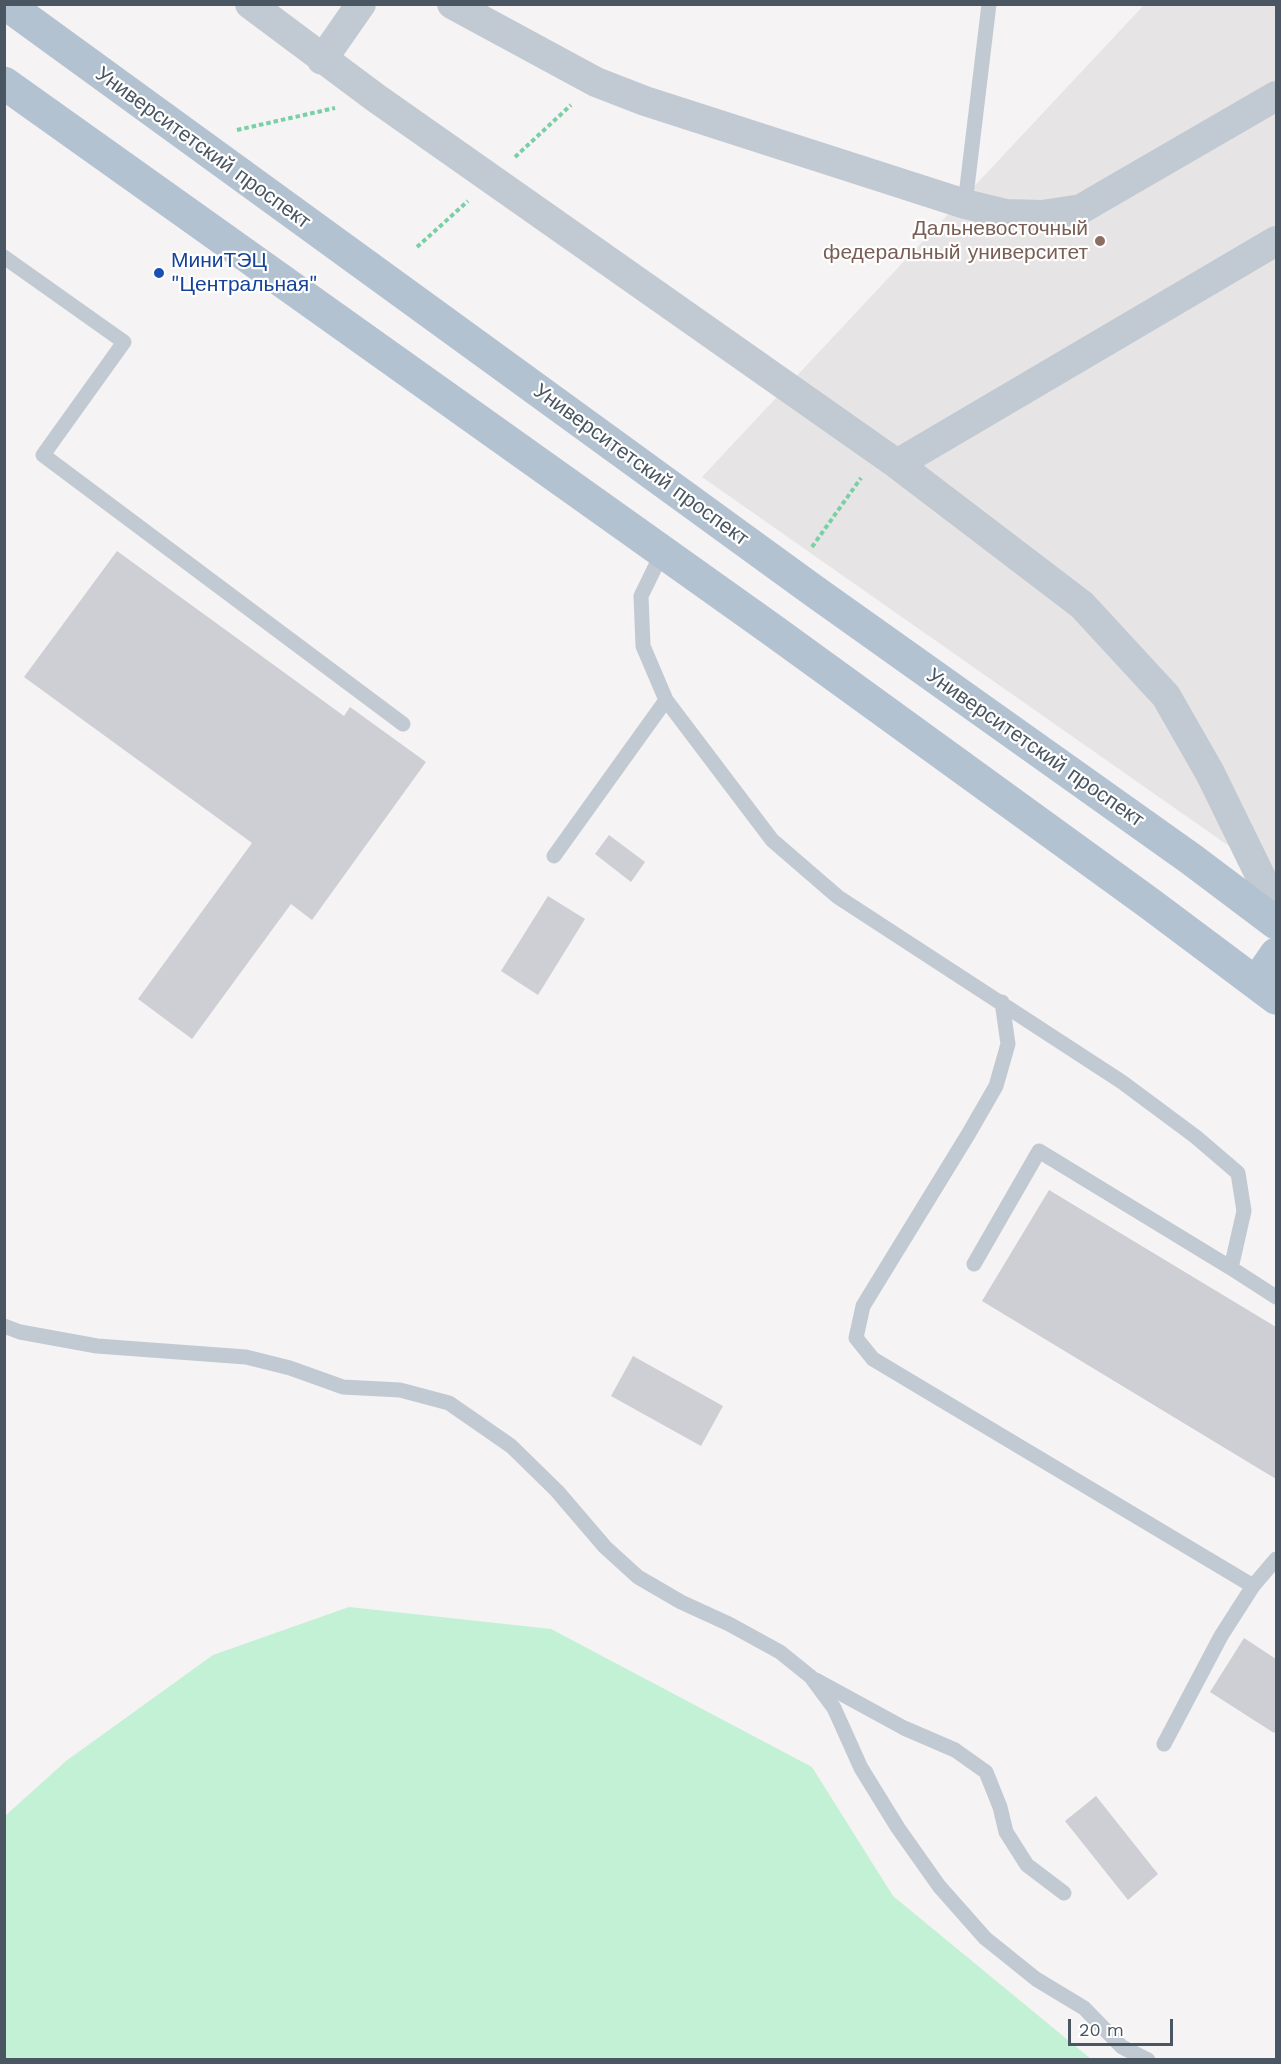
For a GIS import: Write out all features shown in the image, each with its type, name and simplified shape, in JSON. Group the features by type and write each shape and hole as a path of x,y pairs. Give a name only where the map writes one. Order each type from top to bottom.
{"main road":[{"name":"Университетский проспект","path":"6,4 805,584 1191,859 1276,923"},
{"path":"4,83 771,629 1130,889 1266,991 1276,954"}],"street":[{"path":"250,4 322,60 888,458 1082,605 1166,696 1210,773 1276,908"},
{"path":"322,60 361,4"},
{"path":"452,4 596,82 645,101 965,204 1006,214 1042,215 1081,209 1276,96"},
{"path":"888,458 1276,241"}],"lane":[{"path":"965,204 989,4"},
{"path":"4,257 124,342 43,455 403,724"},
{"path":"662,553 641,596 643,646 666,700 772,840 838,897 1122,1082 1196,1137 1238,1173 1244,1211 1232,1268"},
{"path":"554,856 666,700"},
{"path":"1002,1002 1008,1044 996,1086 862,1306 856,1338 873,1359 1253,1586"},
{"path":"974,1264 1039,1151 1276,1297"},
{"path":"4,1326 20,1332 97,1346 246,1357 290,1368 343,1387 400,1390 448,1403 511,1446 557,1491 605,1546 638,1577 681,1602 729,1624 780,1652 811,1677 904,1728 955,1750 986,1772 1000,1807 1006,1832 1027,1865 1064,1893"},
{"path":"1164,1744 1221,1636 1253,1586 1276,1559"},
{"path":"811,1677 834,1708 861,1768 898,1828 939,1886 985,1938 1036,1979 1084,2008 1122,2047 1148,2060"}],"path":[{"path":"230,132 376,98"},
{"path":"808,553 888,458"}],"shaded area":[{"name":"Дальневосточный федеральный университет","path":"1144,5 1276,5 1276,879 702,477"}],"green space":[{"path":"349,1607 551,1629 812,1767 893,1896 1091,2059 5,2059 5,1816 66,1761 213,1655"}],"building":[{"path":"117,551 344,716 350,707 426,762 312,920 291,904 192,1039 138,999 252,843 24,677"},
{"path":"609,835 645,862 631,882 595,854"},
{"path":"548,896 585,919 538,995 501,971"},
{"path":"1049,1190 1276,1327 1276,1479 982,1301"},
{"path":"633,1356 723,1406 701,1446 611,1396"},
{"path":"1244,1638 1276,1659 1276,1730 1274,1733 1210,1692"},
{"path":"1096,1796 1158,1874 1128,1900 1065,1821"}],"place":[{"name":"Дальневосточный федеральный университет","path":"1100,241"},
{"name":"МиниТЭЦ \"Центральная\"","path":"159,273"}]}
